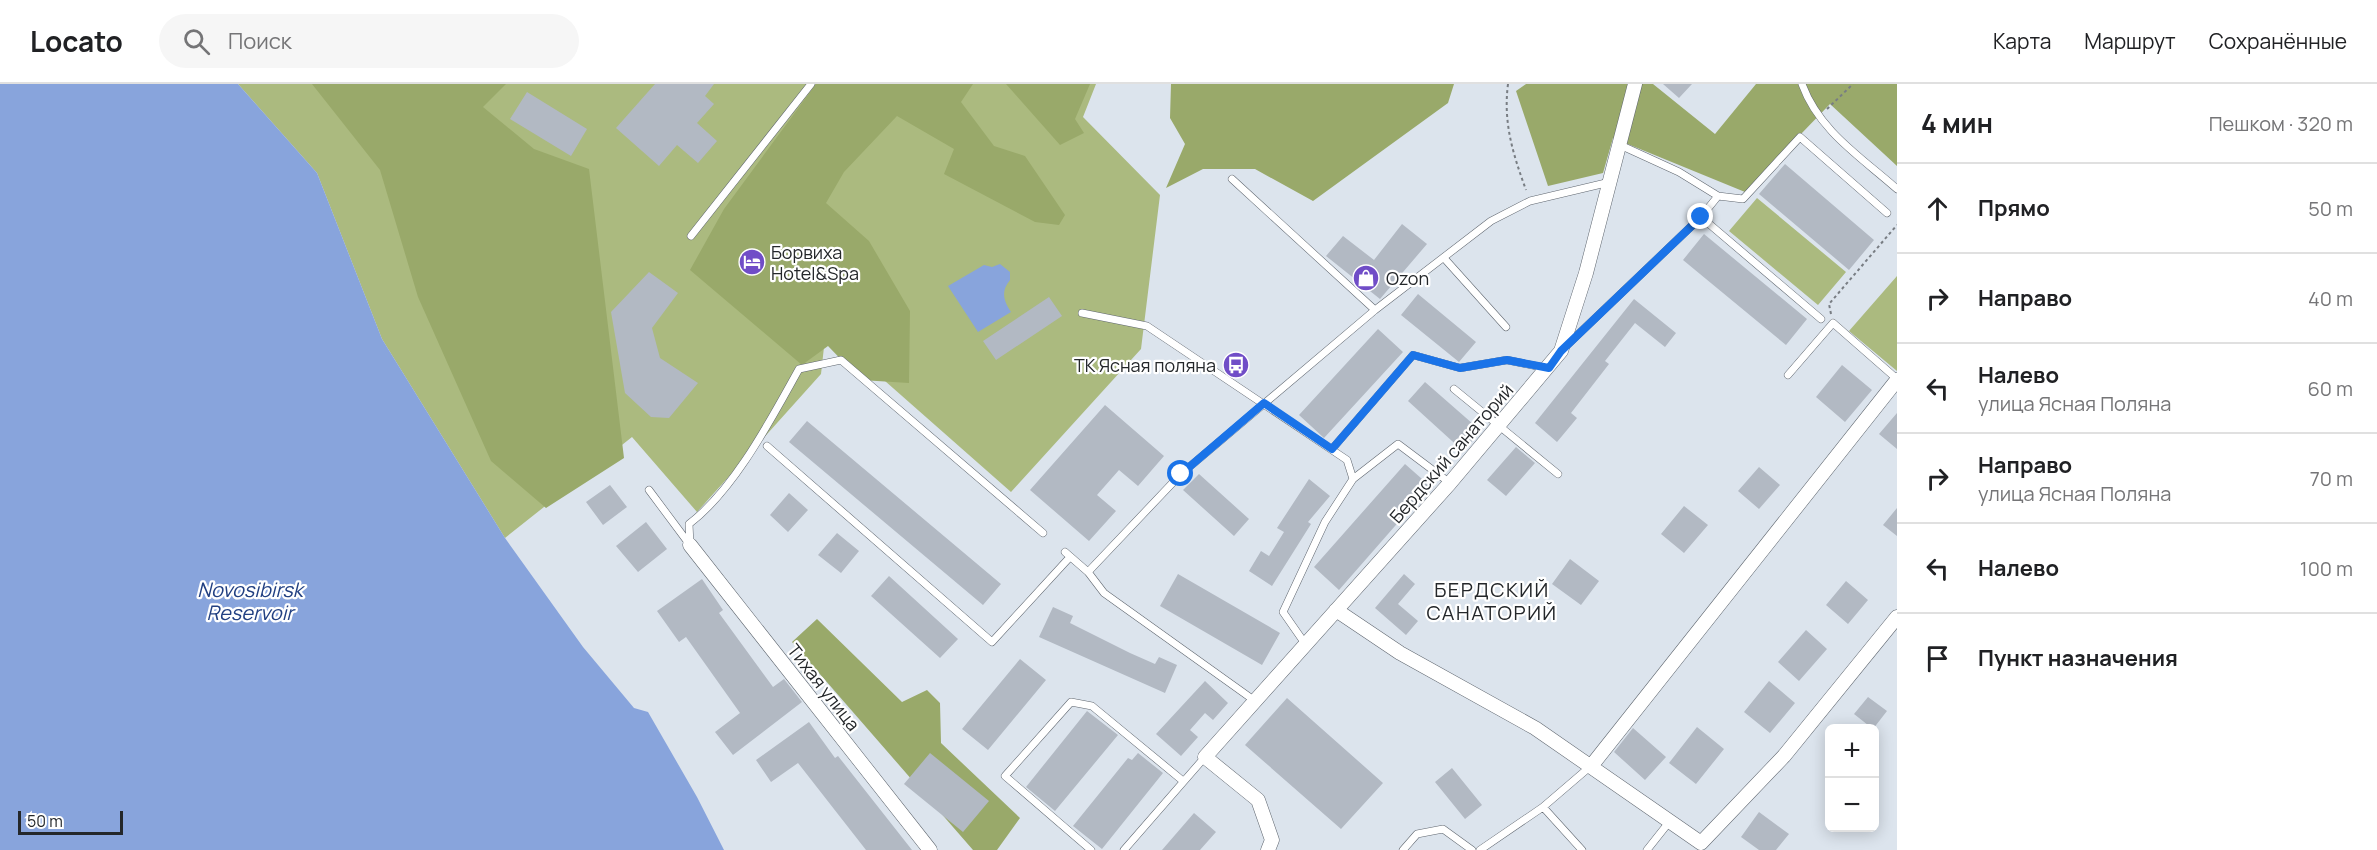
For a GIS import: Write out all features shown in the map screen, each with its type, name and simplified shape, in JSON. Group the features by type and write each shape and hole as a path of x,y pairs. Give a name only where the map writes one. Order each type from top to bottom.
{"street":[{"name":"Бердский санаторий","path":"1205,757 1450,483 1561,351 1586,273 1635,84"},
{"path":"1592,765 1897,380"},
{"name":"Тихая улица","path":"690,545 930,850"},
{"path":"1336,610 1400,653 1535,728 1592,765 1705,846 1784,756 1897,617"},
{"path":"1205,757 1258,800 1272,840 1268,850"}],"lane":[{"path":"691,236 811,84"},
{"path":"1802,84 1807,99 1829,131 1897,189"},
{"path":"1620,145 1679,172 1718,196 1743,199 1800,137 1887,213"},
{"path":"1232,179 1375,310"},
{"path":"1088,572 1181,474 1375,310 1491,221 1530,201 1610,182"},
{"path":"1561,351 1701,217 1718,196"},
{"path":"1701,217 1821,319"},
{"path":"1444,258 1506,327"},
{"path":"1082,313 1147,326 1347,460 1353,479"},
{"path":"1788,375 1833,323 1897,380"},
{"path":"1332,449 1413,355 1460,368 1507,360 1549,368"},
{"path":"690,545 689,524 701,515 759,442 799,369 842,360 1043,533"},
{"path":"1454,389 1558,474"},
{"path":"1306,645 1283,612 1325,522 1353,479 1398,444 1450,483"},
{"path":"767,446 992,642 1068,555 1088,572 1104,593 1255,701"},
{"path":"649,490 690,545"},
{"path":"1091,850 1005,776 1071,702 1092,706 1183,781"},
{"path":"1124,850 1205,757"},
{"path":"1480,850 1543,807 1592,765"},
{"path":"1543,807 1577,849"},
{"path":"1647,850 1670,821"},
{"path":"1403,850 1417,834 1443,830 1472,850"}],"path":[{"path":"1508,84 1505,106 1507,134 1530,201"},
{"path":"1833,323 1829,304 1897,225"}],"green space":[{"name":"Борвиха Hotel&Spa","path":"238,84 1096,84 1083,117 1160,195 1141,349 1011,492 826,329 821,374 697,512 632,437 505,538 382,339 317,173"},
{"path":"312,84 506,84 483,107 534,149 589,169 624,458 546,508 491,461 418,297 380,170"},
{"path":"816,84 973,84 961,102 994,146 1025,156 1065,215 1059,225 1035,222 944,174 954,149 897,116 844,172 826,203 869,241 910,311 909,383 861,380 828,346 802,365 690,270 724,209"},
{"path":"1006,84 1090,84 1075,119 1084,133 1060,145"},
{"path":"1171,84 1454,84 1448,103 1313,201 1255,169 1203,169 1166,188 1185,144 1170,118"},
{"path":"1526,84 1653,84 1715,134 1756,84 1897,84 1897,166 1830,104 1745,192 1613,138 1603,173 1548,186 1516,91"},
{"path":"1757,198 1846,272 1818,305 1729,231"},
{"path":"1897,276 1897,371 1849,331"},
{"path":"817,619 902,702 927,690 940,703 941,743 1020,818 997,850 973,850 792,642"}],"water":[{"name":"Novosibirsk Reservoir","path":"0,84 238,84 317,173 382,339 505,538 583,647 634,708 648,712 697,797 724,850 0,850"},
{"path":"1000,264 1010,272 1010,280 1005,288 1004,296 1011,312 978,332 948,286 984,265 992,267"}],"building":[{"path":"655,84 714,84 705,96 714,104 697,123 717,141 698,163 677,145 659,166 616,128"},
{"path":"1663,84 1692,84 1679,98"},
{"path":"527,92 587,129 571,156 510,119"},
{"path":"1785,164 1874,240 1849,270 1759,194"},
{"path":"1402,224 1427,244 1380,299 1326,256 1343,236 1374,260"},
{"path":"1704,234 1807,319 1786,345 1683,260"},
{"path":"649,272 678,293 652,328 660,358 698,383 669,418 651,417 625,393 611,312"},
{"path":"1418,294 1476,342 1459,362 1401,315"},
{"path":"1049,297 1062,316 996,360 983,341"},
{"path":"1634,299 1676,333 1665,347 1635,323 1605,361 1609,364 1571,413 1577,418 1557,442 1535,423"},
{"path":"1378,329 1403,352 1324,438 1299,415"},
{"path":"1842,365 1872,390 1845,422 1816,397"},
{"path":"1425,382 1481,431 1463,451 1408,401"},
{"path":"1105,405 1164,456 1138,486 1119,470 1097,495 1116,511 1089,541 1030,490"},
{"path":"1897,413 1897,449 1879,434"},
{"path":"807,421 1001,584 983,605 789,442"},
{"path":"1516,447 1535,463 1506,496 1487,480"},
{"path":"1405,464 1430,486 1339,590 1314,567"},
{"path":"1759,467 1780,485 1759,509 1738,491"},
{"path":"1199,474 1249,519 1234,536 1183,490"},
{"path":"1309,479 1330,496 1308,522 1311,524 1272,586 1249,571 1261,551 1269,556 1284,532 1277,528"},
{"path":"610,485 627,507 603,525 586,502"},
{"path":"789,493 808,510 788,532 770,515"},
{"path":"1684,506 1708,525 1684,553 1661,534"},
{"path":"1897,508 1897,536 1883,525"},
{"path":"646,522 667,549 638,572 616,546"},
{"path":"837,533 859,551 841,573 818,555"},
{"path":"1570,559 1599,581 1581,605 1552,584"},
{"path":"1178,574 1280,633 1262,665 1160,606"},
{"path":"1404,574 1415,584 1398,604 1418,621 1406,635 1375,608"},
{"path":"889,576 958,639 940,658 871,596"},
{"path":"702,579 723,610 719,613 773,687 784,679 802,702 733,755 715,732 740,713 686,637 679,642 657,611"},
{"path":"1846,581 1868,600 1848,624 1826,605"},
{"path":"1053,607 1073,616 1070,623 1130,653 1155,664 1159,657 1177,665 1165,693 1039,637"},
{"path":"1806,630 1827,649 1799,681 1778,662"},
{"path":"1020,659 1046,680 988,750 962,729"},
{"path":"1205,681 1228,703 1213,720 1205,713 1190,730 1198,737 1181,756 1156,734"},
{"path":"1769,681 1795,703 1770,733 1744,712"},
{"path":"1868,697 1887,711 1877,724 1867,724 1854,714"},
{"path":"1287,698 1383,783 1341,829 1245,745"},
{"path":"1087,711 1118,735 1055,811 1026,787"},
{"path":"809,722 835,758 838,756 912,850 866,850 798,763 771,782 756,760"},
{"path":"1697,727 1724,749 1696,784 1669,763"},
{"path":"1633,728 1666,757 1645,780 1614,752"},
{"path":"930,753 989,801 963,832 904,784"},
{"path":"1138,753 1163,773 1102,849 1073,826 1128,758 1132,760"},
{"path":"1452,768 1482,805 1465,819 1435,782"},
{"path":"1759,812 1789,834 1776,850 1759,850 1741,837"},
{"path":"1194,813 1216,832 1200,850 1162,850"}],"place":[{"name":"Борвиха Hotel&Spa","path":"752,262"},
{"name":"Ozon","path":"1366,278"},
{"name":"ТК Ясная поляна","path":"1236,365"}],"district":[{"name":"БЕРДСКИЙ САНАТОРИЙ","path":"1492,600"}],"route":[{"path":"1181,474 1264,403 1332,449 1413,355 1460,368 1507,360 1549,368 1561,351 1701,217"}]}
